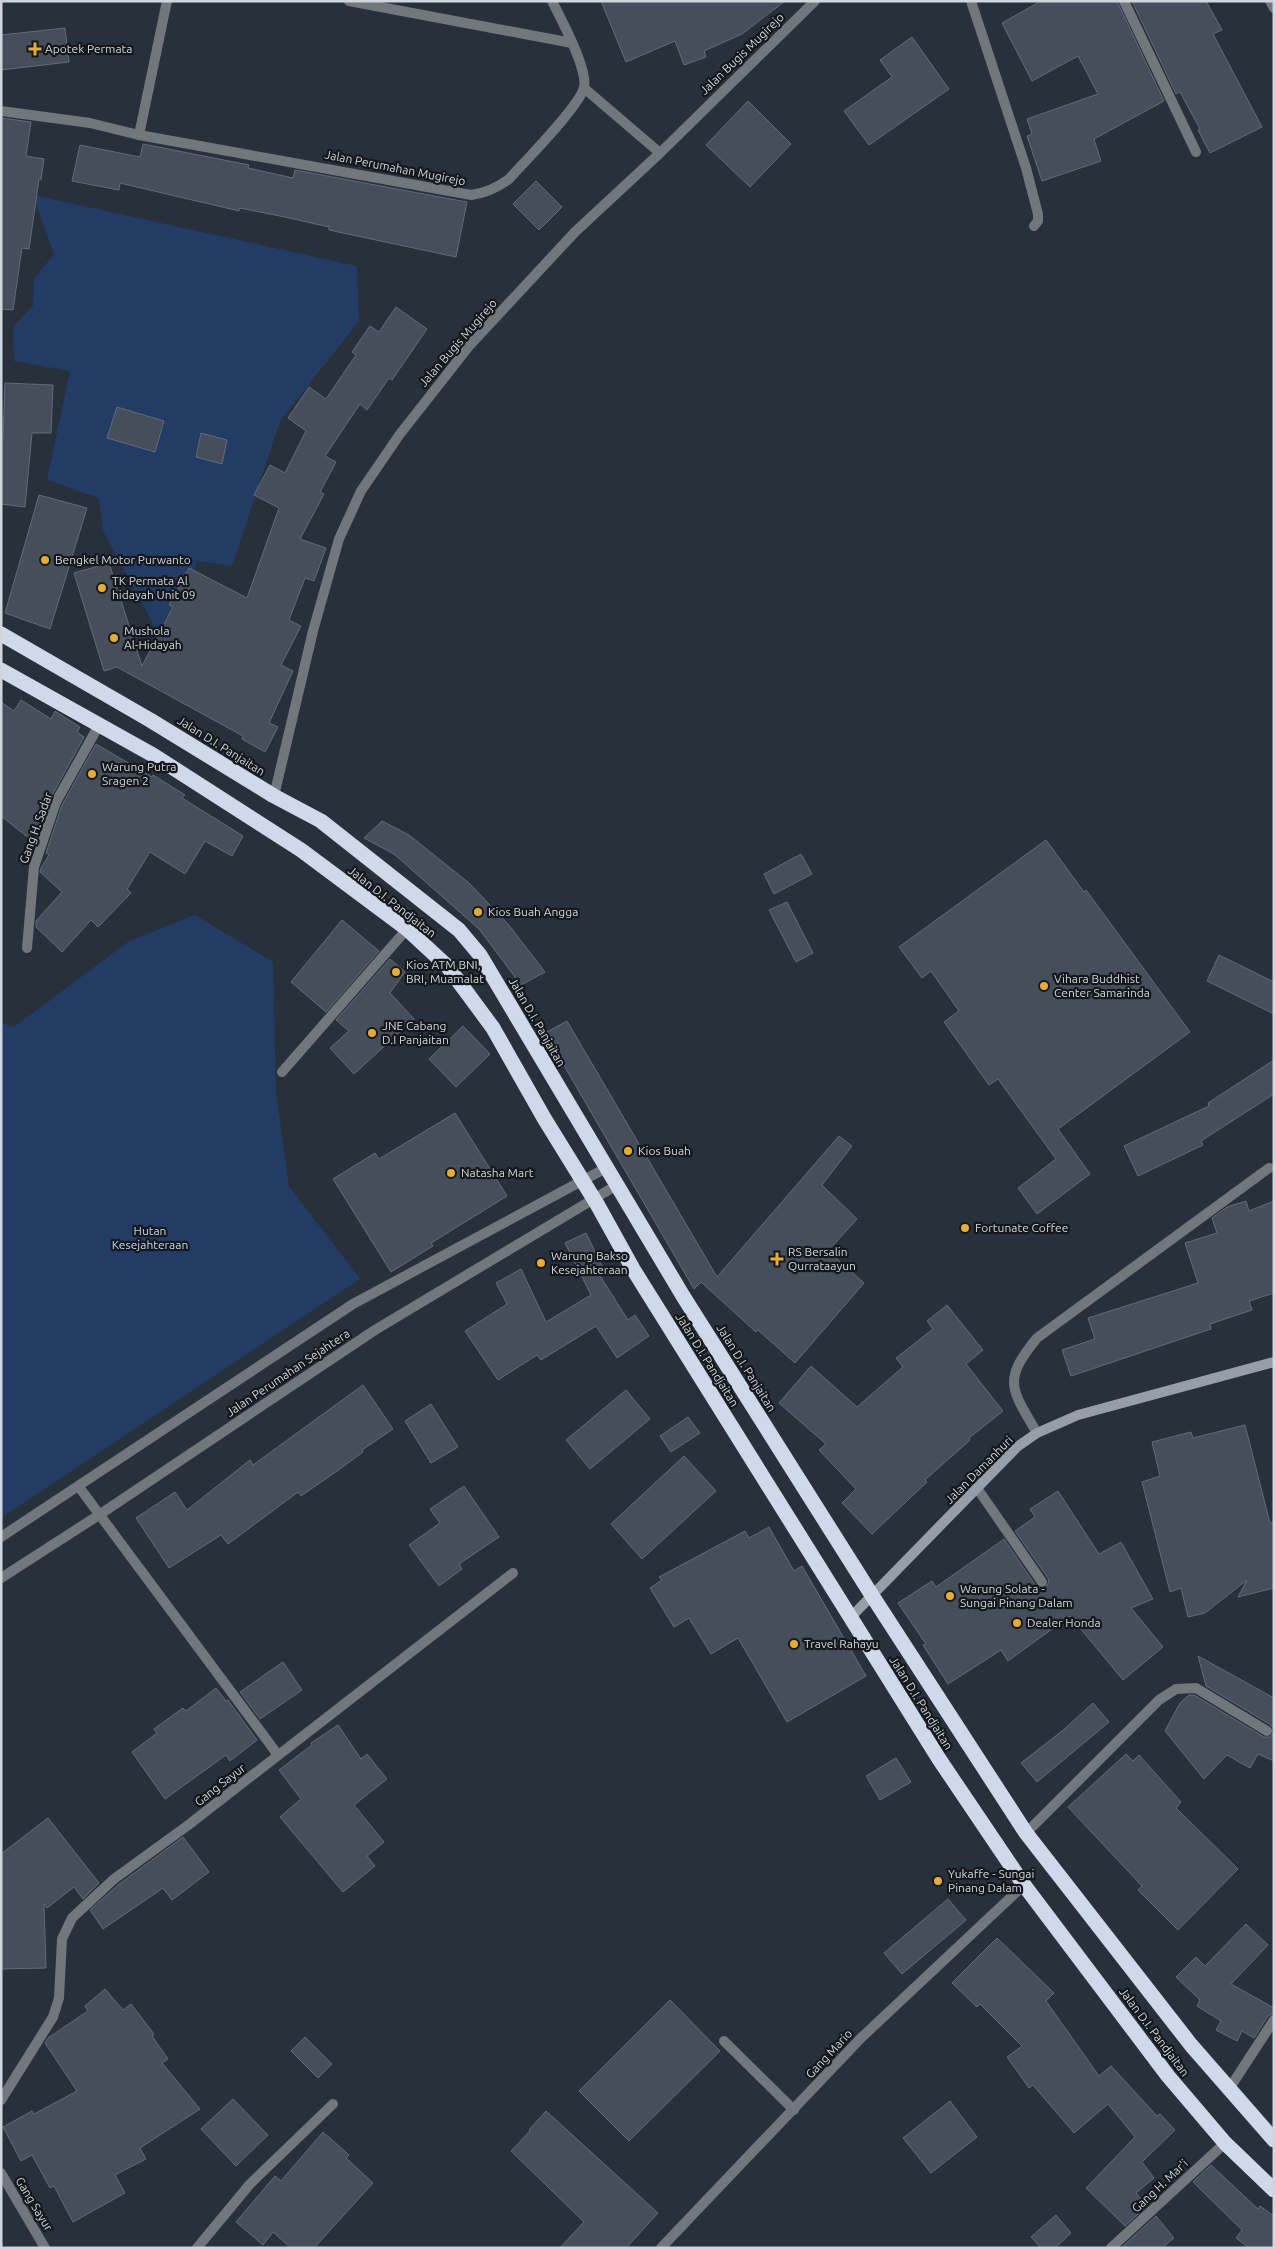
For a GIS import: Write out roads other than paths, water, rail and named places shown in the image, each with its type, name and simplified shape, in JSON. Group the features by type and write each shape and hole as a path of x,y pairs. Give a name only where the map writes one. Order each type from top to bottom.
{"highway":[{"name":"Jalan D.I. Panjaitan","path":"1,634 150,720 274,796 321,821 459,930 480,955 683,1296 872,1597"},
{"name":"Jalan D.I. Pandjaitan","path":"1,670 152,755 301,850 407,929 448,968 493,1028 633,1269 939,1759 1024,1885 1168,2076 1226,2143 1274,2190"},
{"name":"Jalan D.I. Pandjaitan","path":"872,1597 1026,1833 1173,2024 1274,2140"}],"street":[{"path":"139,135 167,1"},
{"path":"349,1 572,42"},
{"path":"552,1 572,42 584,76 584,88 660,152"},
{"name":"Jalan Bugis Mugirejo","path":"274,796 313,631 339,539 361,490 400,434 470,345 575,232 815,1"},
{"path":"971,1 1026,168 1038,214 1038,221 1034,226"},
{"path":"1124,1 1196,152"},
{"path":"1270,1 1274,8"},
{"name":"Jalan Perumahan Mugirejo","path":"1,110 90,123 139,135 471,195 491,191 509,179 573,108 584,88"},
{"name":"Gang H. Sadar","path":"27,948 34,867 56,802 99,725"},
{"path":"282,1072 407,929"},
{"name":"Jalan Perumahan Sejahtera","path":"1,1537 353,1304 606,1168"},
{"path":"1036,1433 1018,1402 1012,1377 1020,1359 1037,1338 1269,1168"},
{"name":"Jalan Perumahan Sejahtera","path":"1,1578 99,1515 375,1330 617,1185"},
{"name":"Jalan Damanhuri","path":"850,1618 1016,1447 1036,1433 1078,1416 1274,1362"},
{"path":"79,1487 278,1755"},
{"path":"977,1488 1042,1582"},
{"name":"Gang Sayur","path":"1,2100 53,2016 59,1998 62,1939 72,1918 114,1878 187,1826 513,1573"},
{"path":"1026,1833 1159,1700 1176,1689 1196,1688 1267,1731"},
{"name":"Gang Mario","path":"661,2248 861,2038 1024,1885"},
{"path":"1228,2089 1274,2020"},
{"path":"724,2041 794,2110"},
{"path":"197,2248 250,2184 333,2104"},
{"name":"Gang H. Mar'i","path":"1111,2248 1226,2143"},
{"name":"Gang Sayur","path":"1,2173 45,2248"},
{"path":"204,2240 213,2248"}],"place":[{"name":"Apotek Permata","path":"35,49"},
{"name":"Bengkel Motor Purwanto","path":"45,560"},
{"name":"TK Permata Al hidayah Unit 09","path":"102,588"},
{"name":"Mushola Al-Hidayah","path":"114,638"},
{"name":"Warung Putra Sragen 2","path":"92,774"},
{"name":"Kios Buah Angga","path":"478,912"},
{"name":"Kios ATM BNI, BRI, Muamalat","path":"396,972"},
{"name":"Vihara Buddhist Center Samarinda","path":"1044,986"},
{"name":"JNE Cabang D.I Panjaitan","path":"372,1033"},
{"name":"Kios Buah","path":"628,1151"},
{"name":"Natasha Mart","path":"451,1173"},
{"name":"Fortunate Coffee","path":"965,1228"},
{"name":"RS Bersalin Qurrataayun","path":"777,1259"},
{"name":"Warung Bakso Kesejahteraan","path":"541,1263"},
{"name":"Warung Solata - Sungai Pinang Dalam","path":"950,1596"},
{"name":"Dealer Honda","path":"1017,1623"},
{"name":"Travel Rahayu","path":"794,1644"},
{"name":"Yukaffe - Sungai Pinang Dalam","path":"938,1881"}],"park label":[{"name":"Hutan Kesejahteraan","path":"150,1238"}]}
